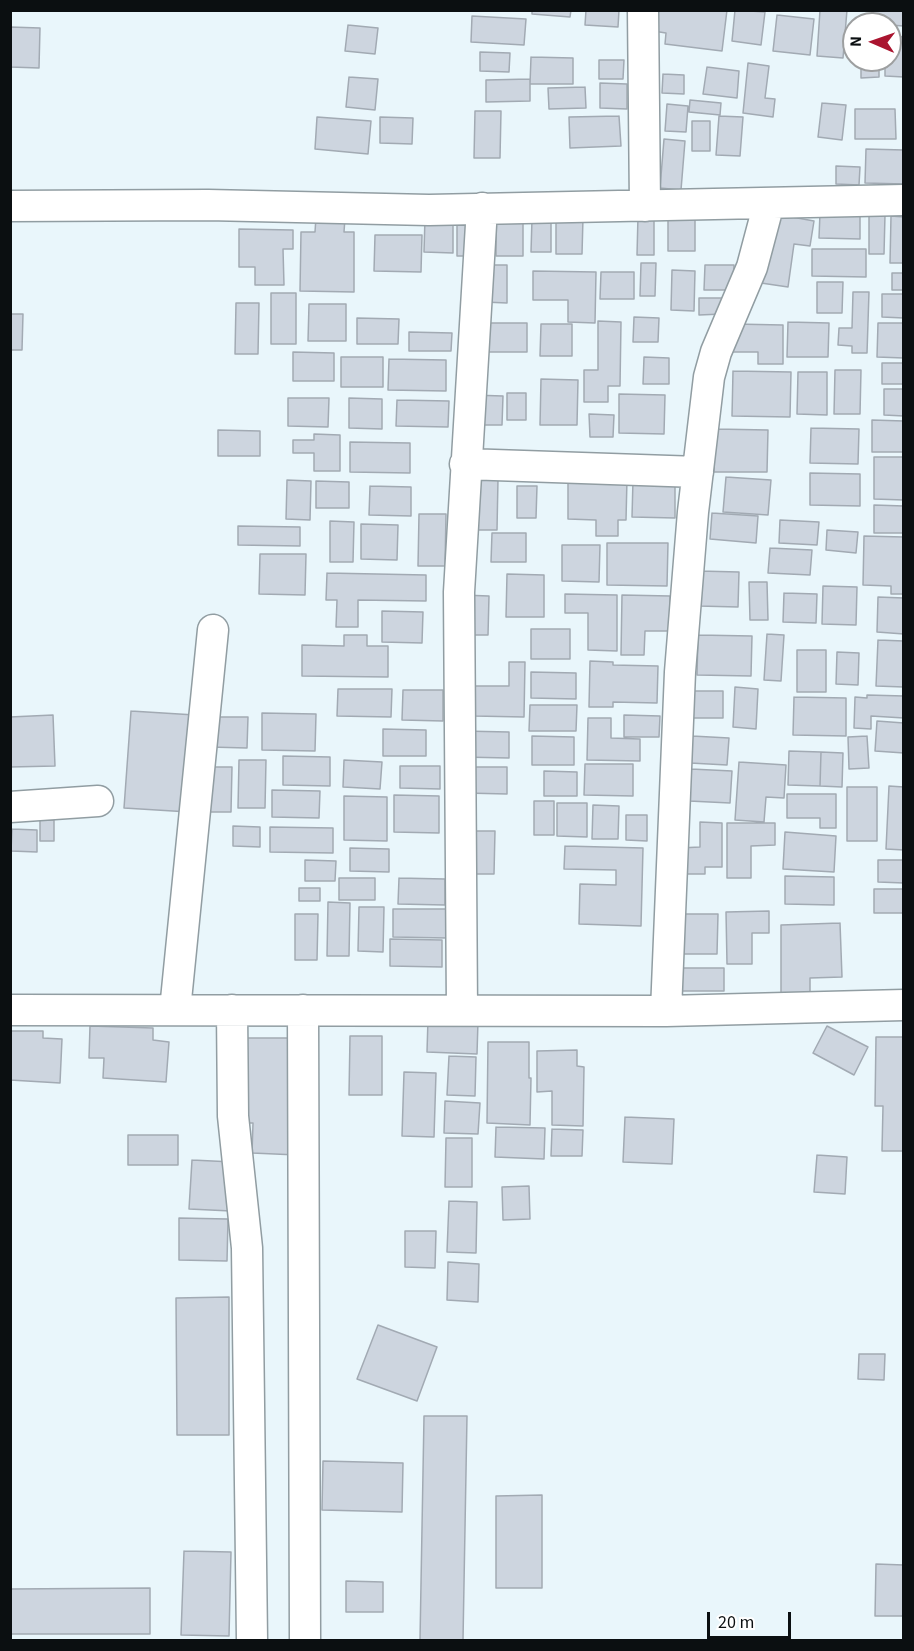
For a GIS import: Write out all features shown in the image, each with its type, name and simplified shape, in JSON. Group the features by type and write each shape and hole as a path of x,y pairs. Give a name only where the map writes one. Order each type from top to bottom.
{"street":[{"path":"642,10 645,206"},
{"path":"10,206 208,205 482,208 769,203 806,200 903,200"},
{"path":"666,1011 680,672 709,377 716,352 749,276 769,203"},
{"path":"462,1010 459,592 482,208"},
{"path":"465,464 698,472"},
{"path":"175,1010 213,630"},
{"path":"10,807 98,801"},
{"path":"10,1010 666,1011 903,1005"},
{"path":"232,1010 233,1116 247,1248 252,1641"},
{"path":"303,1010 305,1641"}],"building":[{"path":"532,10 571,10 570,17 532,14"},
{"path":"586,10 619,10 618,27 585,25"},
{"path":"655,10 727,10 722,51 665,44 666,33 653,31"},
{"path":"735,10 765,12 761,45 732,41"},
{"path":"820,10 847,10 842,12 842,58 817,56"},
{"path":"873,10 904,10 904,26 902,26 902,12 873,12"},
{"path":"777,15 814,19 810,55 773,51"},
{"path":"472,16 526,19 524,45 471,42"},
{"path":"348,25 378,28 375,54 345,51"},
{"path":"10,27 40,28 39,68 10,67"},
{"path":"902,37 904,37 904,77 885,76 885,72 902,72"},
{"path":"480,52 510,53 509,72 480,71"},
{"path":"531,57 573,58 573,84 530,84"},
{"path":"599,60 624,60 623,79 599,79"},
{"path":"748,63 769,66 765,98 775,99 773,117 743,113"},
{"path":"707,67 739,71 737,98 703,94"},
{"path":"861,72 879,72 879,77 861,78"},
{"path":"663,74 684,75 684,94 662,93"},
{"path":"349,77 378,79 375,110 346,107"},
{"path":"530,79 530,101 486,102 486,80"},
{"path":"600,83 627,84 627,109 600,108"},
{"path":"585,87 586,108 549,109 548,88"},
{"path":"690,100 721,103 720,115 689,112"},
{"path":"822,103 846,105 842,140 818,137"},
{"path":"667,104 688,106 686,132 665,131"},
{"path":"855,109 895,109 896,139 855,139"},
{"path":"475,111 501,111 500,158 474,158"},
{"path":"619,116 621,146 570,148 569,117"},
{"path":"719,116 743,117 740,156 716,155"},
{"path":"317,117 371,121 368,154 315,149"},
{"path":"380,117 413,118 412,144 380,143"},
{"path":"692,121 710,121 710,151 692,151"},
{"path":"664,139 685,141 681,190 660,188"},
{"path":"866,149 904,150 904,184 865,183"},
{"path":"836,166 860,167 859,185 836,184"},
{"path":"668,211 695,212 695,251 668,251"},
{"path":"770,213 814,221 810,246 794,244 788,287 761,283"},
{"path":"820,213 860,214 860,239 819,238"},
{"path":"869,215 885,215 884,254 869,254"},
{"path":"638,216 654,216 654,255 637,255"},
{"path":"891,216 904,217 904,263 890,263"},
{"path":"316,217 345,218 344,232 354,232 354,292 300,291 301,232 315,232"},
{"path":"496,217 523,218 523,256 496,256"},
{"path":"425,218 453,219 453,253 424,252"},
{"path":"556,218 583,218 582,254 556,254"},
{"path":"532,219 551,219 551,252 531,252"},
{"path":"457,220 477,221 477,256 457,256"},
{"path":"239,229 293,230 293,249 283,249 284,285 255,285 255,267 239,267"},
{"path":"375,235 422,235 421,272 374,271"},
{"path":"812,249 866,249 866,277 812,276"},
{"path":"641,263 656,263 655,296 640,296"},
{"path":"484,265 507,265 507,303 484,302"},
{"path":"705,265 734,265 733,290 704,290"},
{"path":"672,270 695,271 694,311 671,310"},
{"path":"533,271 596,272 595,323 568,322 568,300 533,300"},
{"path":"601,272 634,272 634,299 600,299"},
{"path":"892,273 904,273 904,290 892,290"},
{"path":"817,282 843,282 842,313 817,313"},
{"path":"853,292 869,292 867,353 852,353 852,346 838,345 839,328 852,328"},
{"path":"271,293 296,293 296,344 271,344"},
{"path":"882,294 904,294 904,318 882,317"},
{"path":"699,298 723,298 722,314 699,315"},
{"path":"236,303 259,303 258,354 235,354"},
{"path":"309,304 346,304 346,341 308,341"},
{"path":"10,314 23,314 22,350 10,350"},
{"path":"634,317 659,318 658,342 633,342"},
{"path":"357,318 399,319 398,344 357,344"},
{"path":"598,321 621,322 620,386 608,386 608,402 584,402 584,370 598,370"},
{"path":"788,322 829,323 828,357 787,357"},
{"path":"489,323 527,323 527,352 488,352"},
{"path":"878,323 904,323 904,358 877,357"},
{"path":"541,324 572,324 572,356 540,356"},
{"path":"734,324 783,325 783,364 758,364 758,352 733,352"},
{"path":"409,332 452,333 451,351 409,351"},
{"path":"293,352 334,353 334,381 293,381"},
{"path":"341,357 383,357 383,387 341,387"},
{"path":"644,357 669,358 669,384 643,384"},
{"path":"389,359 446,360 446,391 388,390"},
{"path":"882,363 904,363 904,384 882,384"},
{"path":"835,370 861,370 860,414 834,414"},
{"path":"733,371 791,372 790,417 732,416"},
{"path":"798,372 827,372 827,415 797,414"},
{"path":"541,379 578,380 577,425 540,425"},
{"path":"884,389 904,389 904,416 884,415"},
{"path":"507,393 526,393 526,420 507,420"},
{"path":"619,394 665,395 664,434 619,433"},
{"path":"472,395 503,396 502,425 471,425"},
{"path":"288,398 329,398 328,427 288,426"},
{"path":"349,398 382,399 382,429 349,428"},
{"path":"397,400 449,401 448,427 396,426"},
{"path":"589,414 614,415 613,437 590,437"},
{"path":"872,420 904,421 904,452 872,452"},
{"path":"811,428 859,429 858,464 810,463"},
{"path":"715,429 768,430 767,472 714,472"},
{"path":"218,430 260,431 260,456 218,456"},
{"path":"314,434 340,435 340,471 314,471 314,453 293,453 293,440 314,440"},
{"path":"350,442 410,443 410,473 350,472"},
{"path":"874,457 904,457 904,500 874,499"},
{"path":"810,473 860,474 860,506 810,505"},
{"path":"726,477 771,480 768,515 723,512"},
{"path":"568,478 627,479 626,520 618,520 618,536 596,536 596,520 568,519"},
{"path":"473,479 498,479 497,530 472,530"},
{"path":"287,480 311,481 310,520 286,519"},
{"path":"633,480 675,481 675,518 632,517"},
{"path":"316,481 349,482 349,508 316,508"},
{"path":"370,486 411,487 411,516 369,515"},
{"path":"517,486 537,486 536,518 517,518"},
{"path":"874,505 904,506 904,533 874,533"},
{"path":"712,513 758,516 756,543 710,539"},
{"path":"419,514 446,514 445,566 418,566"},
{"path":"780,520 819,522 817,545 779,543"},
{"path":"330,521 354,522 353,562 330,562"},
{"path":"361,524 398,525 397,560 361,559"},
{"path":"238,526 300,527 300,546 238,545"},
{"path":"827,530 858,532 856,553 826,550"},
{"path":"492,533 526,533 526,562 491,562"},
{"path":"864,536 904,537 904,594 891,594 891,586 863,585"},
{"path":"607,543 668,543 667,586 607,585"},
{"path":"562,545 600,545 599,582 562,581"},
{"path":"770,548 812,550 810,575 768,573"},
{"path":"260,554 306,554 305,595 259,594"},
{"path":"699,571 739,572 738,607 698,606"},
{"path":"327,573 426,575 426,601 358,600 358,627 336,627 337,600 326,600"},
{"path":"507,574 544,575 544,617 506,617"},
{"path":"749,582 767,582 768,620 750,620"},
{"path":"823,586 857,587 856,625 822,624"},
{"path":"784,593 817,594 816,623 783,622"},
{"path":"565,594 617,595 617,651 588,650 588,613 565,613"},
{"path":"462,595 489,596 488,635 462,635"},
{"path":"622,595 670,596 670,631 645,631 644,655 621,655"},
{"path":"878,597 904,598 904,634 877,632"},
{"path":"382,611 423,612 422,643 382,642"},
{"path":"531,629 570,629 570,659 531,659"},
{"path":"767,634 784,635 781,681 764,680"},
{"path":"344,635 367,635 367,646 388,646 388,677 302,676 302,645 344,646"},
{"path":"698,635 752,636 751,676 697,675"},
{"path":"878,640 904,641 904,687 876,686"},
{"path":"797,650 826,650 826,692 797,692"},
{"path":"837,652 859,653 858,685 836,684"},
{"path":"590,661 613,662 613,665 658,666 657,703 613,702 613,707 589,707"},
{"path":"509,662 525,662 524,717 474,716 475,686 509,686"},
{"path":"531,672 576,673 576,699 531,698"},
{"path":"735,687 758,689 756,729 733,727"},
{"path":"338,689 392,689 391,717 337,716"},
{"path":"403,690 443,690 443,721 402,720"},
{"path":"691,691 723,691 723,718 691,718"},
{"path":"867,695 904,696 904,718 871,716 871,729 854,728 855,697 867,698"},
{"path":"794,697 846,698 846,736 793,735"},
{"path":"530,705 577,705 576,731 529,731"},
{"path":"131,711 195,715 189,812 124,808"},
{"path":"262,713 316,714 315,751 262,750"},
{"path":"53,715 55,766 10,767 10,717"},
{"path":"624,715 660,716 659,737 624,737"},
{"path":"209,717 248,717 247,748 209,747"},
{"path":"588,718 611,718 611,738 640,739 640,761 587,760"},
{"path":"877,721 904,723 904,753 875,751"},
{"path":"383,729 426,730 426,756 383,756"},
{"path":"462,731 509,732 509,758 461,757"},
{"path":"532,736 574,737 574,765 532,765"},
{"path":"692,736 729,738 727,765 690,763"},
{"path":"867,736 869,768 849,769 848,737"},
{"path":"789,751 821,752 820,786 788,785"},
{"path":"821,752 843,753 842,787 820,786"},
{"path":"283,756 330,757 330,786 283,785"},
{"path":"239,760 266,760 265,808 238,808"},
{"path":"344,760 382,762 380,789 343,787"},
{"path":"739,762 786,765 784,798 766,797 764,822 735,820"},
{"path":"585,764 633,764 633,796 584,795"},
{"path":"400,766 440,766 440,789 400,788"},
{"path":"202,767 232,767 231,812 201,812"},
{"path":"466,767 507,767 507,794 465,793"},
{"path":"691,769 732,771 730,803 689,801"},
{"path":"544,771 577,772 577,796 544,796"},
{"path":"889,786 904,787 904,850 886,849"},
{"path":"847,787 877,787 877,841 847,841"},
{"path":"272,790 320,791 319,818 272,817"},
{"path":"787,794 836,794 836,828 820,828 820,818 787,818"},
{"path":"394,795 439,796 439,833 394,832"},
{"path":"344,796 387,797 387,841 344,840"},
{"path":"534,801 554,801 554,835 534,835"},
{"path":"557,803 587,803 587,837 557,836"},
{"path":"593,805 619,806 618,839 592,839"},
{"path":"626,815 647,815 647,841 626,840"},
{"path":"40,820 54,820 54,841 40,841"},
{"path":"700,822 722,823 722,867 705,867 705,874 679,874 679,848 700,847"},
{"path":"727,823 775,823 775,845 751,846 751,878 727,878"},
{"path":"233,826 260,827 260,847 233,846"},
{"path":"270,827 333,828 333,853 270,852"},
{"path":"12,829 37,830 37,852 11,851"},
{"path":"463,831 495,831 494,874 463,874"},
{"path":"785,832 836,836 834,872 783,869"},
{"path":"565,846 643,848 641,926 579,924 580,884 616,885 616,870 564,869"},
{"path":"350,848 389,849 389,872 350,871"},
{"path":"305,860 336,861 335,881 305,881"},
{"path":"878,860 904,860 904,883 878,882"},
{"path":"785,876 834,877 834,905 785,904"},
{"path":"339,878 375,878 375,900 339,900"},
{"path":"399,878 445,879 445,905 398,904"},
{"path":"299,888 320,888 320,901 299,901"},
{"path":"874,889 904,889 904,913 874,913"},
{"path":"328,902 350,903 349,956 327,956"},
{"path":"359,907 384,907 383,952 358,951"},
{"path":"393,909 447,909 447,938 393,937"},
{"path":"769,911 769,933 752,933 752,964 727,964 726,912"},
{"path":"295,914 318,914 317,960 295,960"},
{"path":"683,914 718,914 717,954 682,954"},
{"path":"840,923 842,977 810,978 810,994 781,995 781,925"},
{"path":"390,939 442,940 442,967 390,966"},
{"path":"673,968 724,968 724,991 673,991"},
{"path":"428,1019 478,1021 477,1054 427,1052"},
{"path":"90,1026 153,1028 153,1040 169,1042 166,1082 103,1078 104,1058 89,1058"},
{"path":"827,1026 868,1047 854,1075 813,1053"},
{"path":"10,1031 43,1031 43,1038 62,1039 60,1083 10,1080"},
{"path":"350,1036 382,1036 382,1095 349,1095"},
{"path":"876,1037 904,1037 904,1151 882,1151 883,1106 875,1106"},
{"path":"240,1038 292,1038 297,1155 252,1153 253,1123 239,1123"},
{"path":"488,1042 529,1042 530,1125 487,1123"},
{"path":"577,1050 577,1066 584,1067 583,1126 552,1125 552,1091 537,1092 537,1051"},
{"path":"449,1056 476,1057 475,1096 447,1095"},
{"path":"404,1072 436,1073 434,1137 402,1136"},
{"path":"445,1101 480,1103 478,1134 444,1133"},
{"path":"625,1117 674,1119 672,1164 623,1162"},
{"path":"496,1127 545,1128 544,1159 495,1157"},
{"path":"552,1129 583,1130 582,1156 551,1156"},
{"path":"128,1135 178,1135 178,1165 128,1165"},
{"path":"446,1138 472,1138 472,1187 445,1187"},
{"path":"817,1155 847,1157 845,1194 814,1192"},
{"path":"192,1160 233,1162 231,1211 189,1209"},
{"path":"529,1186 530,1219 503,1220 502,1187"},
{"path":"449,1201 477,1202 476,1253 447,1252"},
{"path":"179,1218 228,1219 227,1261 179,1260"},
{"path":"405,1231 436,1231 435,1268 405,1267"},
{"path":"448,1262 479,1264 478,1302 447,1300"},
{"path":"229,1297 229,1435 177,1435 176,1298"},
{"path":"378,1325 437,1347 417,1401 357,1379"},
{"path":"859,1354 885,1354 884,1380 858,1379"},
{"path":"424,1416 467,1416 463,1640 420,1640"},
{"path":"323,1461 403,1463 402,1512 322,1510"},
{"path":"542,1495 542,1588 496,1588 496,1496"},
{"path":"184,1551 231,1552 229,1636 181,1635"},
{"path":"876,1564 904,1565 904,1616 875,1616"},
{"path":"346,1581 383,1582 383,1612 346,1612"},
{"path":"150,1588 150,1634 10,1634 10,1589"}]}
